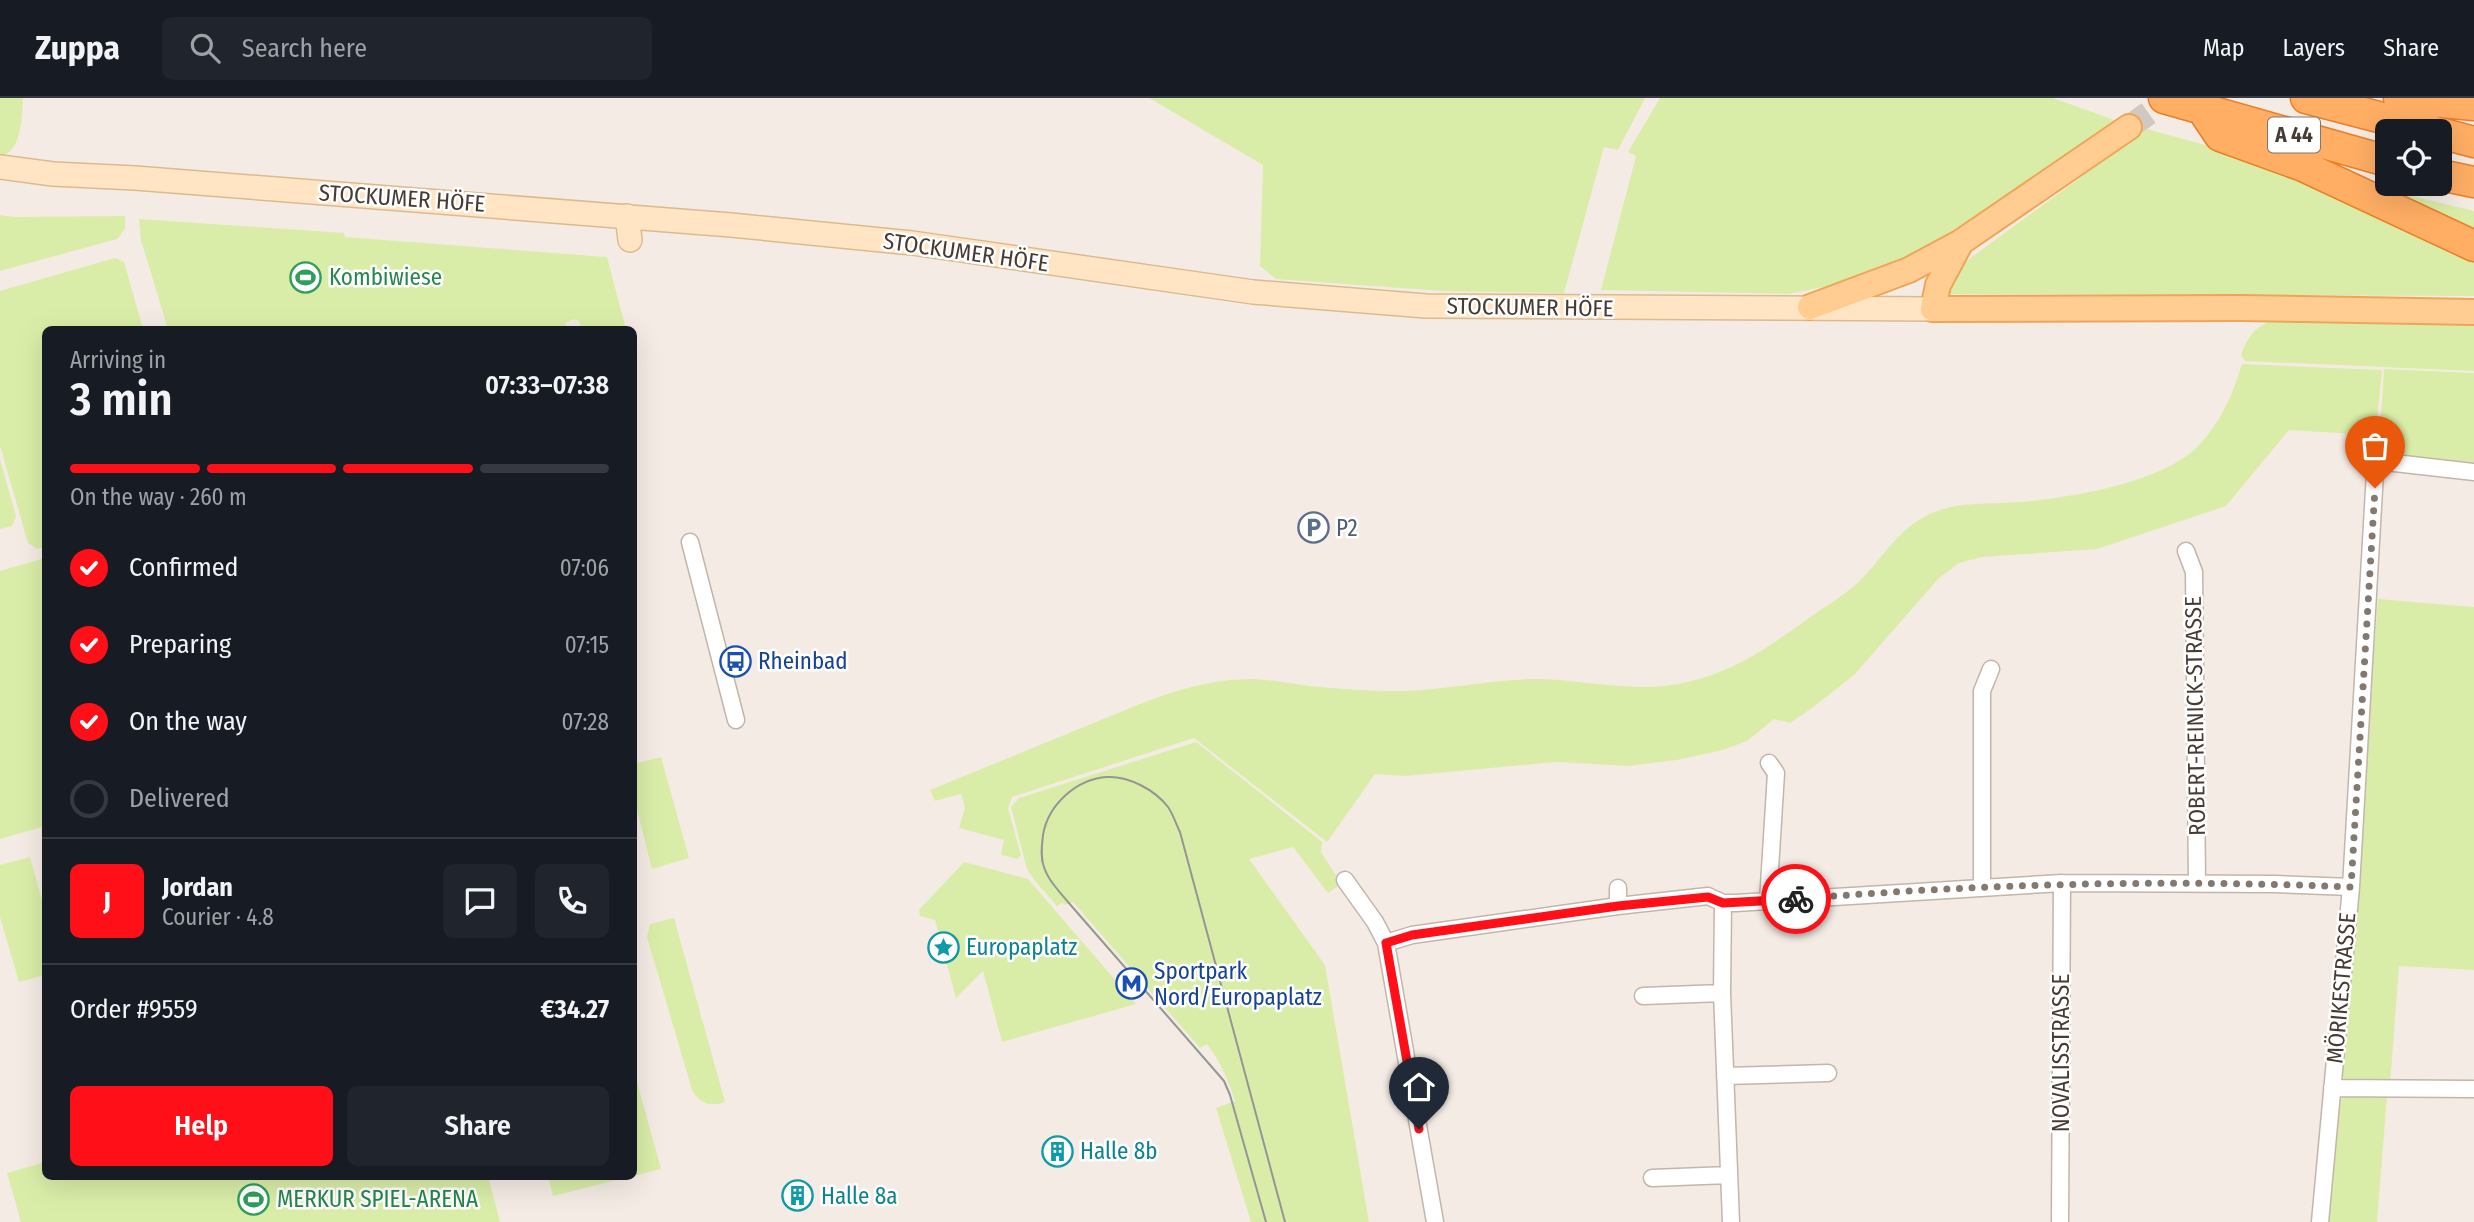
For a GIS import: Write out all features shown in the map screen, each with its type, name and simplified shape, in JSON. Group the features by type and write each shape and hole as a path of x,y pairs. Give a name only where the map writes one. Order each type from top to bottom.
{"highway":[{"name":"A 44","path":"2164,98 2375,158"},
{"name":"A 44","path":"2306,98 2386,119"},
{"path":"2399,98 2474,105"},
{"path":"2202,109 2220,136 2303,166 2474,246"},
{"path":"2452,136 2474,142"},
{"path":"2452,177 2474,182"}],"main road":[{"path":"1810,307 1909,270 1961,242 2129,127"},
{"path":"1961,242 1938,285 1933,309 2474,312"}],"street":[{"name":"STOCKUMER HÖFE","path":"0,167 53,174 627,215 890,240 1253,292 1426,306 1933,309"},
{"path":"627,215 630,240"},
{"name":"MÖRIKESTRASSE","path":"2320,1222 2351,887 2377,438"},
{"path":"2377,461 2474,471"},
{"path":"690,542 736,720"},
{"name":"ROBERT-REINICK-STRASSE","path":"2186,551 2194,572 2197,883"},
{"path":"1982,887 1982,691 1991,669"},
{"path":"1768,901 1776,773 1769,762"},
{"path":"1345,880 1375,922 1386,943 1435,1222"},
{"path":"1386,943 1412,935 1618,906 1708,897 1723,903 2062,883 2351,887"},
{"name":"NOVALISSTRASSE","path":"2060,1222 2062,883"},
{"path":"1618,888 1618,906"},
{"path":"1723,903 1725,1076 1731,1222"},
{"path":"1643,996 1723,993"},
{"path":"1725,1076 1828,1073"},
{"path":"2332,1088 2474,1089"},
{"path":"1652,1178 1729,1175"}],"green space":[{"path":"0,98 23,98 17,141 13,148 0,156"},
{"path":"1149,98 1645,98 1618,150 1604,147 1564,293 1442,291 1276,279 1260,266 1263,165"},
{"path":"1660,98 2053,98 2117,121 1909,263 1865,279 1788,294 1601,290 1636,156 1628,152"},
{"path":"2147,129 2287,172 2474,260 2474,296 1946,294 1962,264"},
{"path":"2397,196 2412,196 2474,211 2474,234"},
{"path":"0,215 125,216 125,229 117,239 0,271"},
{"path":"139,219 344,233 345,237 607,257 625,326 581,326 579,321 573,319 566,326 167,326 141,240"},
{"path":"115,258 124,262 142,326 42,326 42,548 37,549 28,543 0,446 0,291"},
{"path":"2277,320 2474,323 2474,371 2245,361 2241,355 2250,337 2264,324"},
{"path":"2242,364 2382,370 2376,432 2373,435 2289,430 2226,506 2097,549 1982,557 1959,563 1939,578 1854,675 1790,723 1774,719 1747,741 1723,750 1677,760 1628,766 1557,762 1405,776 1375,774 1327,842 1194,738 1012,797 1008,808 1021,855 1018,859 1001,855 1004,840 959,828 965,808 961,794 935,801 930,790 1153,699 1220,681 1256,679 1332,688 1401,691 1525,679 1644,687 1678,684 1715,674 1747,659 1843,595 1866,575 1905,530 1931,514 1965,505 2063,497 2112,487 2137,480 2179,461 2204,440 2218,420"},
{"path":"2384,369 2474,373 2474,470 2389,462 2379,449"},
{"path":"0,459 16,516 12,526 0,529"},
{"path":"42,559 42,827 0,839 0,571"},
{"path":"2378,599 2474,607 2474,970 2399,966 2390,1085 2346,1081 2341,1074"},
{"path":"1196,742 1322,842 1321,852 1339,880 1337,887 1328,893 1293,847 1249,859 1325,965 1369,1222 1251,1222 1216,1108 1235,1101 1216,1058 1207,1044 1200,1048 1073,902 1057,906 1027,869 1011,807 1019,798"},
{"path":"661,757 689,858 652,869 637,810 637,763"},
{"path":"30,857 42,900 42,976 19,982 0,917 0,865"},
{"path":"964,862 1028,879 1136,1004 1002,1042 983,971 956,998 935,920 920,916 919,910"},
{"path":"674,918 725,1102 710,1104 698,1098 692,1090 647,937 650,924"},
{"path":"637,1082 661,1169 637,1175"},
{"path":"2347,1096 2387,1096 2377,1222 2329,1222 2339,1103"},
{"name":"MERKUR SPIEL-ARENA","path":"42,1163 42,1180 489,1180 500,1222 21,1222 7,1173"},
{"path":"549,1180 616,1180 553,1196"}],"tunnel":[{"path":"2129,127 2170,98"}],"tram line":[{"path":"1266,1222 1224,1081 1068,902 1046,872 1042,851 1046,824 1057,804 1074,788 1085,783 1107,777 1133,782 1156,795 1173,816 1180,832 1285,1222"}],"way so far":[{"path":"1796,899 2062,883 2351,887 2375,488"}],"place":[{"name":"Kombiwiese","path":"306,277"},
{"name":"P2","path":"1313,528"},
{"name":"Rheinbad","path":"735,661"},
{"name":"Europaplatz","path":"943,947"},
{"name":"Sportpark Nord/Europaplatz","path":"1131,984"},
{"name":"Halle 8b","path":"1057,1151"},
{"name":"Halle 8a","path":"798,1196"},
{"name":"MERKUR SPIEL-ARENA","path":"254,1199"}],"route":[{"path":"1419,1129 1386,943 1412,935 1618,906 1708,897 1723,903 1796,899"}]}
